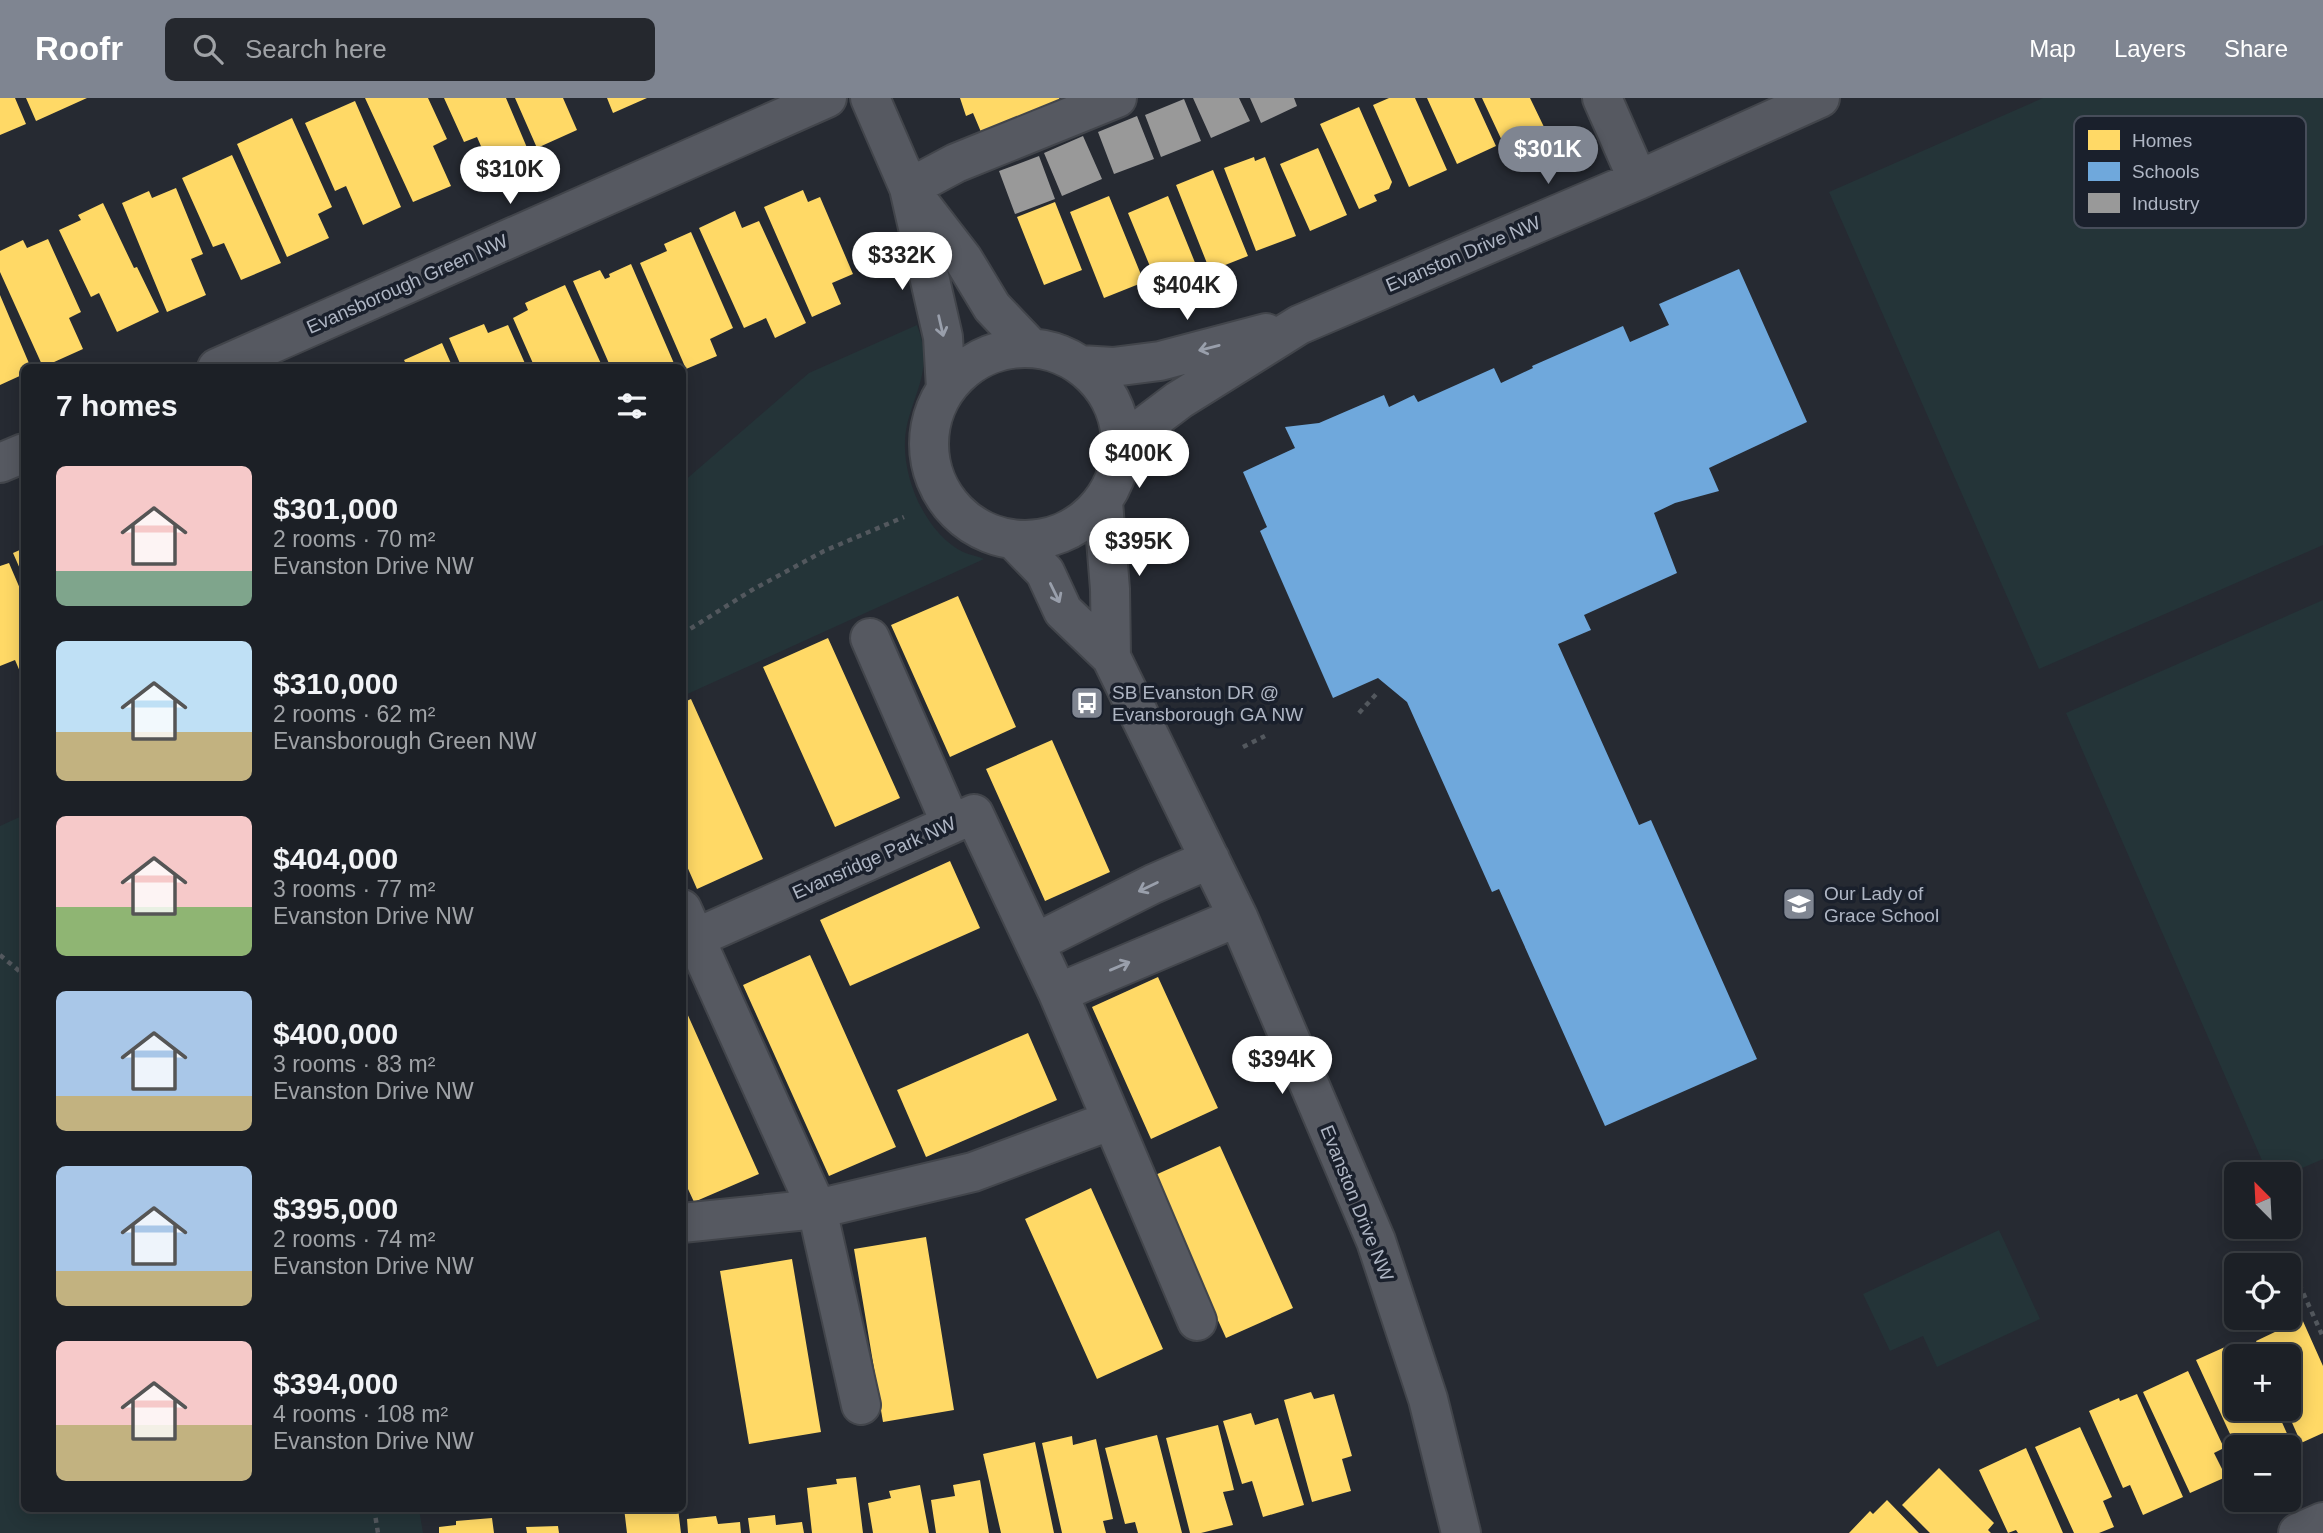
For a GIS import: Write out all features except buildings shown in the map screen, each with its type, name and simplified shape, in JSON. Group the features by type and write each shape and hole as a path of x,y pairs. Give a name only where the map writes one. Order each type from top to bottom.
{"street":[{"name":"Evansborough Green NW","path":"226,364 827,98"},
{"path":"870,98 909,188 943,337 946,389"},
{"path":"909,188 956,163 1117,98"},
{"path":"1602,98 1638,180"},
{"name":"Evanston Drive NW","path":"1080,365 1113,367 1160,361 1298,325 1638,180 1820,98"},
{"path":"909,188 963,260 992,307 1030,347 1080,365 1105,390 1119,421 1121,457 1102,502 1078,525 1047,538 1014,540 982,531 955,512 937,484 928,452 932,419 946,389 968,366 998,352 1030,347"},
{"name":"Evanston Drive NW","path":"1121,457 1142,428 1179,400 1298,325"},
{"path":"0,463 21,454"},
{"name":"Evanston Drive NW","path":"1102,502 1110,590 1111,657"},
{"name":"Evanston Drive NW","path":"1014,540 1045,572 1063,611 1111,657 1238,917 1376,1241 1428,1399 1461,1533"},
{"path":"870,638 951,824"},
{"name":"Evansridge Park NW","path":"687,930 974,814 1058,993 1197,1321"},
{"path":"1035,943 1153,884 1210,859"},
{"path":"1058,993 1238,917"},
{"path":"687,930 817,1209 860,1405"},
{"path":"686,1223 817,1209 972,1172 1112,1120"},
{"path":"2298,1533 2323,1522"}],"path":[{"path":"686,631 752,590 824,551 904,517"},
{"path":"1359,713 1380,691"},
{"path":"1243,747 1265,736"},
{"path":"0,954 21,972"},
{"path":"2301,1288 2323,1336"},
{"path":"375,1512 378,1533"}],"shaded area":[{"path":"2043,98 2323,98 2323,545 2039,669 1829,192"},
{"path":"917,325 922,340 924,365 907,425 906,460 910,479 916,497 936,530 963,552 984,559 686,695 686,479 809,373"},
{"path":"2323,600 2323,1159 2301,1168 2301,1162 2263,1162 2066,713"},
{"path":"21,816 21,1512 420,1512 423,1533 0,1533 0,826"},
{"path":"1999,1230 2040,1319 1937,1367 1923,1336 1890,1351 1863,1294"}],"place":[{"name":"SB Evanston DR @ Evansborough GA NW","path":"1087,703"},
{"name":"Our Lady of Grace School","path":"1799,904"}]}
